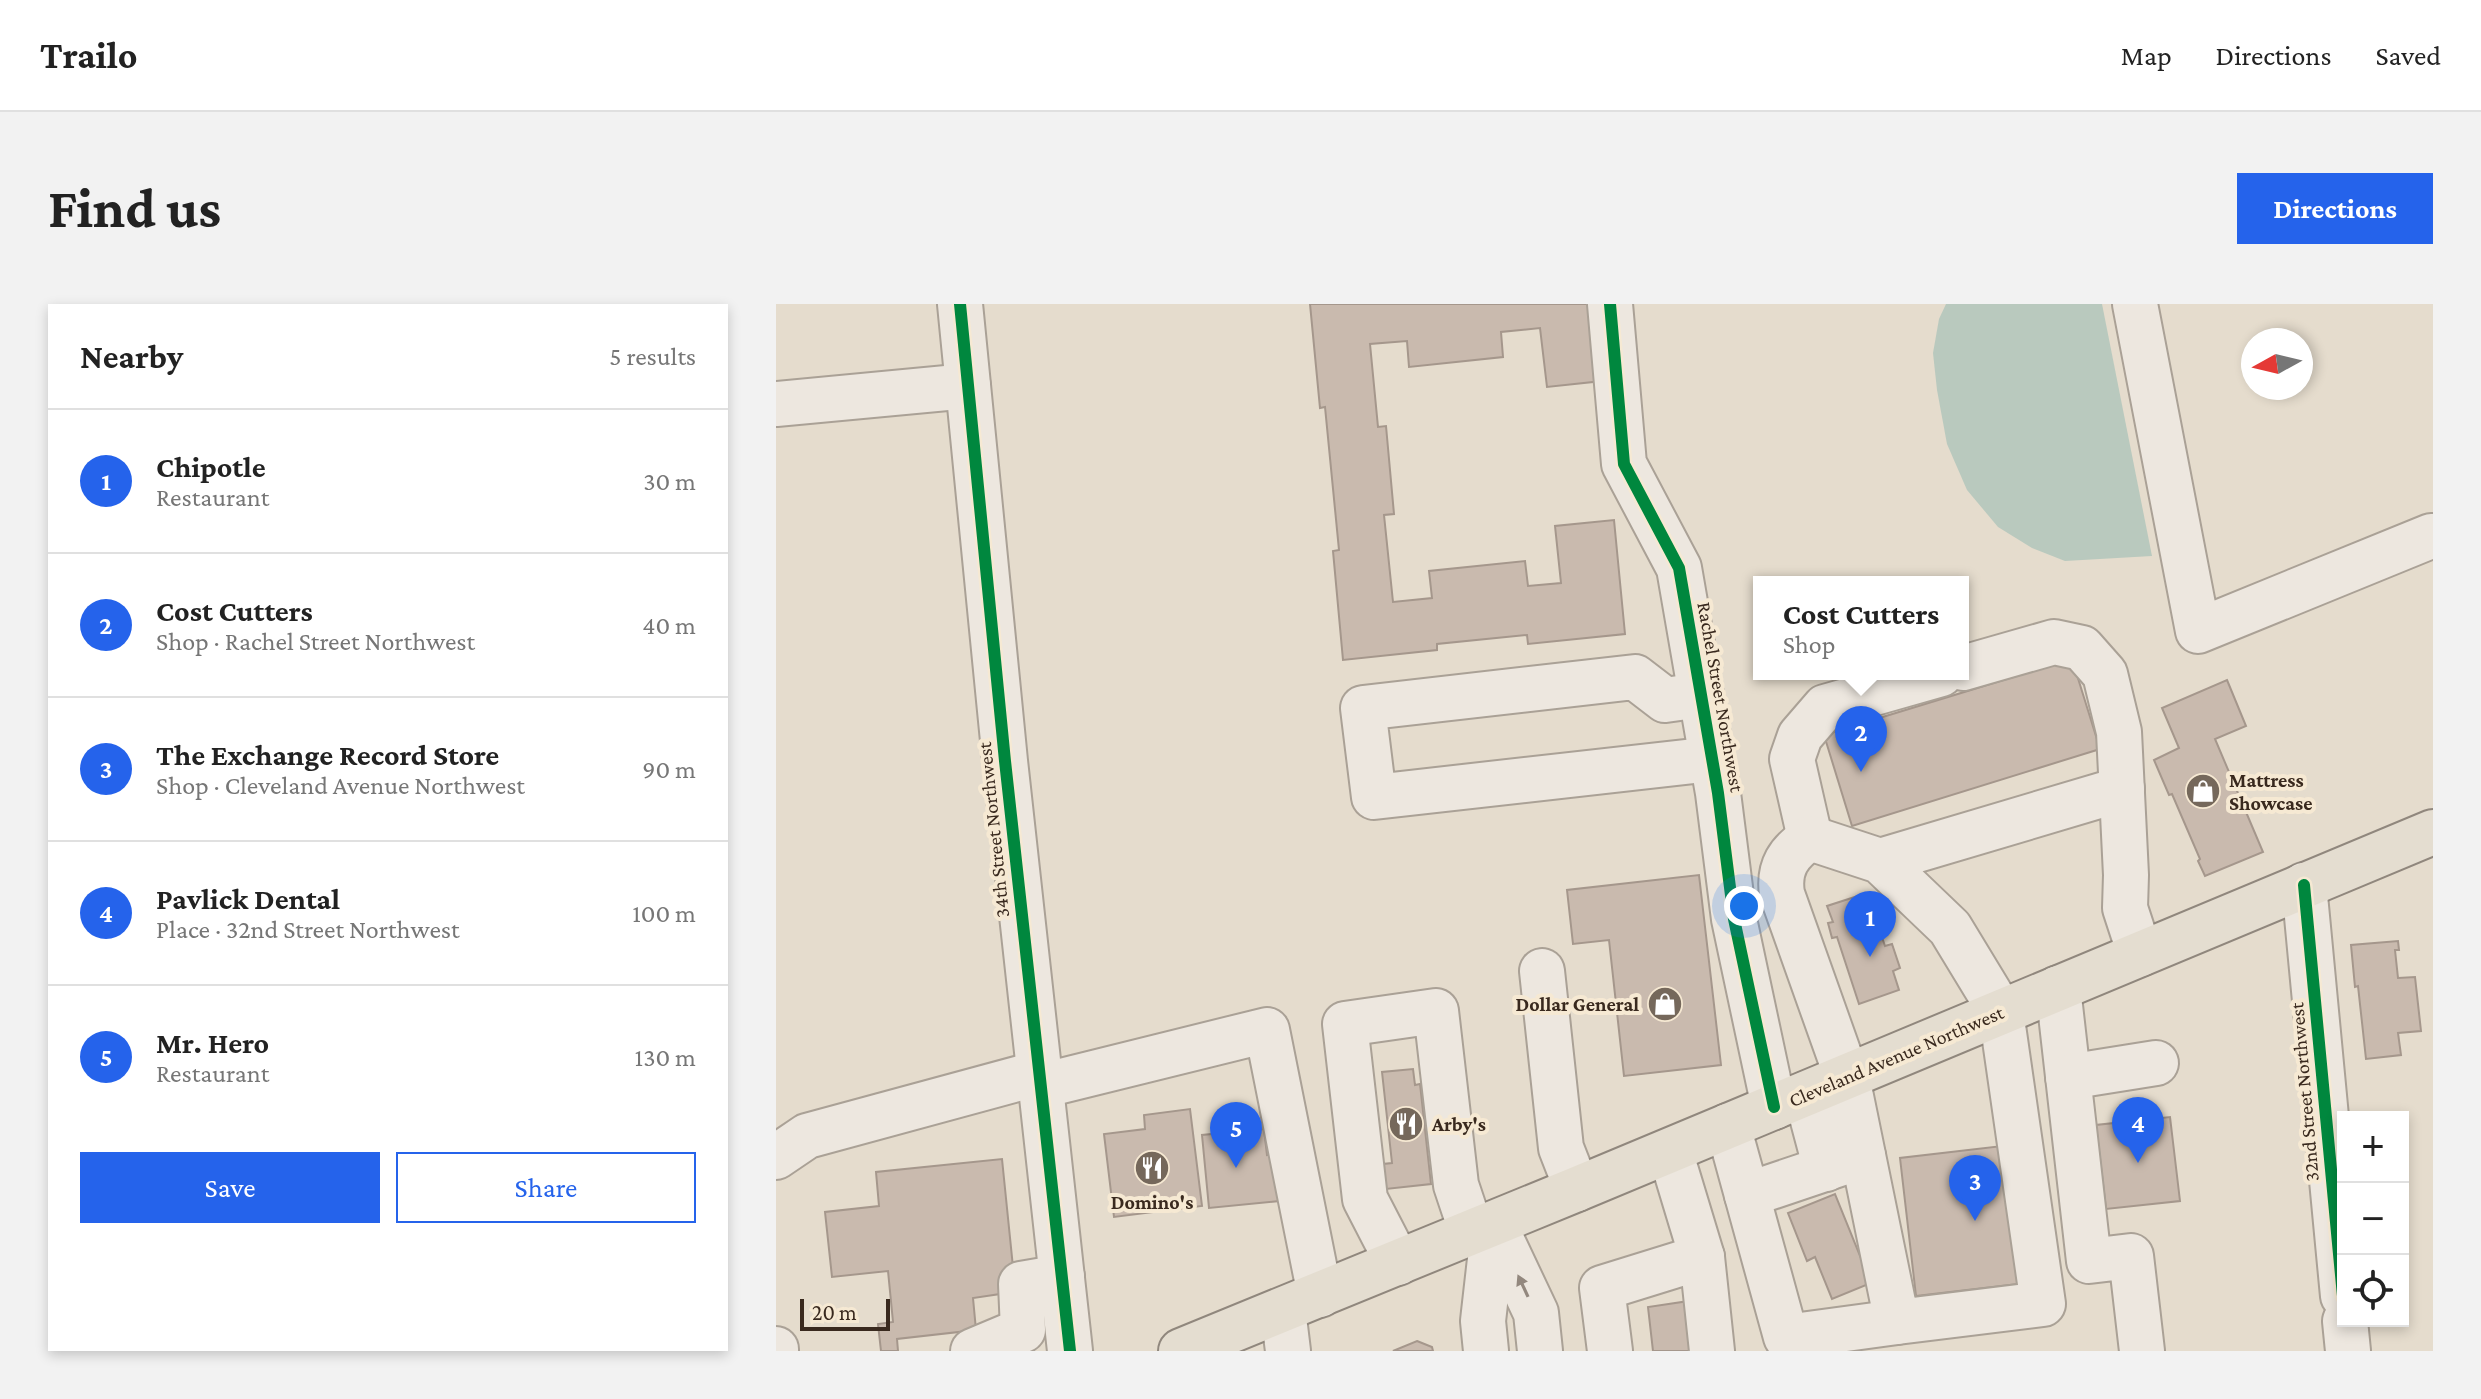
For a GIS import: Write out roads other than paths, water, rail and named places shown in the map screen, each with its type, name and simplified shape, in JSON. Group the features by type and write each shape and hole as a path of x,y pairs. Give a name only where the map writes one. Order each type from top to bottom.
{"main road":[{"name":"Cleveland Avenue Northwest","path":"1181,1351 1297,1318 1398,1263 2433,832"}],"street":[{"name":"34th Street Northwest","path":"960,304 1007,777 1070,1351"},
{"name":"Rachel Street Northwest","path":"1610,304 1624,464 1679,568 1712,759 1734,919 1790,1100 1844,1163"},
{"path":"2135,304 2198,631 2432,546"},
{"path":"776,404 968,386"},
{"path":"1969,666 2054,642 2082,648 2105,674 2119,732 2125,908 2140,954"},
{"path":"1701,695 1665,700 1635,677 1363,708 1374,797 1712,759"},
{"path":"1810,838 1792,759 1800,736 1825,707 1920,680"},
{"path":"1817,992 1826,952 1812,910 1793,884 1794,866 1809,851 1825,851 1895,875 2122,789"},
{"path":"1728,1126 1786,1337 2043,1304 2001,1012 1950,928 1895,875 1810,838"},
{"path":"1810,838 1789,855 1781,872 1780,883 1847,1077 1844,1163 1897,1322"},
{"name":"32nd Street Northwest","path":"2304,885 2339,1255"},
{"path":"1542,971 1561,1148 1577,1189"},
{"path":"2058,988 2089,1261 2131,1256 2142,1351"},
{"path":"1398,1263 1365,1199 1345,1024 1436,1011 1456,1185 1536,1313 1540,1351"},
{"path":"776,1157 807,1136 1040,1079 1267,1030 1297,1318"},
{"path":"2068,1077 2156,1063"},
{"path":"1670,1151 1686,1263 1712,1351"},
{"path":"1747,1195 1844,1163"},
{"path":"1483,1228 1486,1351"},
{"path":"1633,1351 1628,1300 1637,1288 1686,1263"},
{"path":"1610,1351 1602,1288 1686,1263 1719,1278 1728,1351"},
{"path":"973,1351 1023,1330 1021,1284 1062,1277"},
{"path":"2346,1327 2348,1351"}],"place":[{"name":"Cost Cutters","path":"1861,772"},
{"name":"Mattress Showcase","path":"2203,791"},
{"name":"Chipotle","path":"1870,957"},
{"name":"Dollar General","path":"1665,1004"},
{"name":"Arby's","path":"1406,1124"},
{"name":"Pavlick Dental","path":"2138,1163"},
{"name":"Domino's","path":"1152,1168"},
{"name":"Mr. Hero","path":"1236,1168"},
{"name":"The Exchange Record Store","path":"1975,1221"}]}
